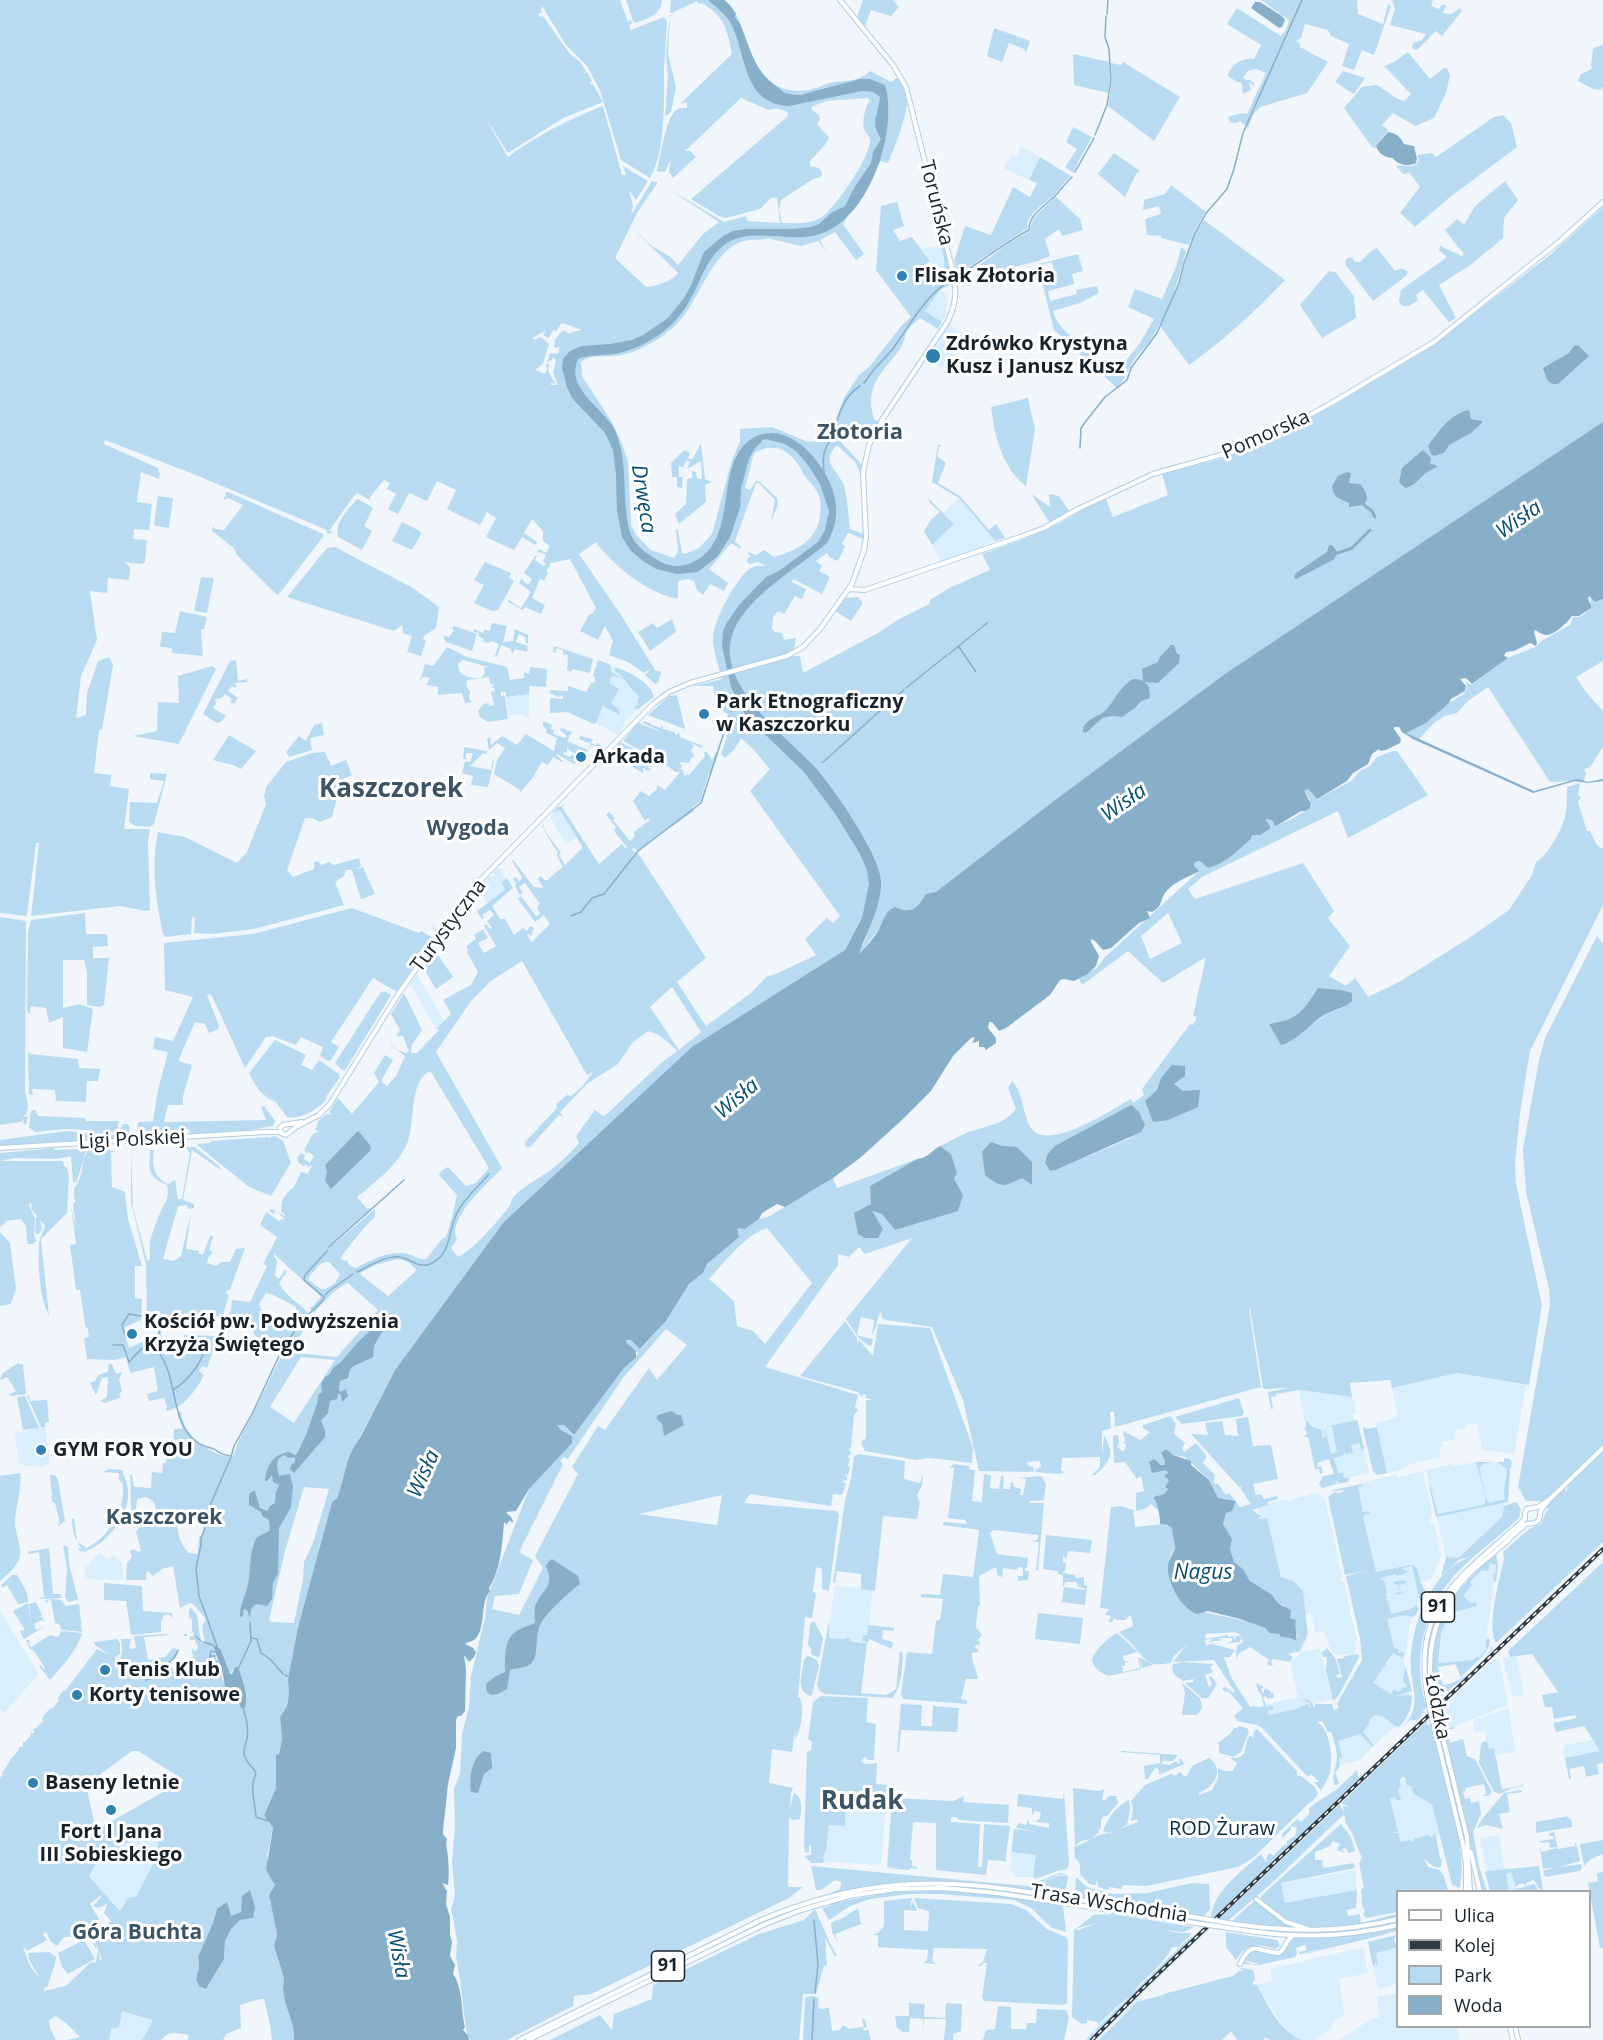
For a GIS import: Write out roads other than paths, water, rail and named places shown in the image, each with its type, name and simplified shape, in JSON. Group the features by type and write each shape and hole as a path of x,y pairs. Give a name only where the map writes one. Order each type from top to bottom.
{"main road":[{"name":"Toruńska","path":"711,677 782,658 802,647 820,629 849,589 866,540 863,472 869,445 882,420 948,321 955,303 956,288 906,87 893,65 840,0"},
{"name":"Pomorska","path":"849,589 866,590 1020,537 1044,528 1139,480 1177,466 1226,455 1299,421 1434,342 1560,241 1603,202"},
{"name":"Turystyczna","path":"291,1131 322,1113 330,1104 397,996 472,889 662,697 685,684 711,677"},
{"name":"Turystyczna","path":"288,1125 309,1121"},
{"path":"284,1124 288,1125 291,1131 286,1135 281,1133 281,1127 284,1124"},
{"name":"Ligi Polskiej","path":"264,1132 281,1127"},
{"name":"Ligi Polskiej","path":"0,1148 264,1132 281,1133"},
{"name":"91","path":"1529,1523 1539,1520 1540,1512 1550,1499 1603,1448"},
{"name":"91","path":"1525,1517 1527,1509 1550,1499"},
{"path":"1536,1507 1540,1512"},
{"path":"1525,1517 1529,1523"},
{"name":"Łódzka","path":"1466,1890 1463,1845 1425,1682 1425,1654 1429,1632 1438,1608 1459,1578 1525,1517"},
{"name":"Łódzka","path":"1466,1890 1467,1837 1430,1682 1430,1658 1434,1630 1455,1591 1471,1572 1529,1523"},
{"path":"1467,1837 1480,1890"},
{"name":"Trasa Wschodnia","path":"821,1901 848,1892 897,1885 960,1884 1037,1893 1274,1929 1317,1931 1363,1927 1396,1919"},
{"name":"Trasa Wschodnia","path":"821,1901 896,1889 962,1889 1293,1936 1342,1935 1396,1925"},
{"path":"1256,1899 1290,1924 1317,1931"},
{"name":"91","path":"519,2040 752,1924 783,1911 821,1901"},
{"name":"91","path":"528,2040 745,1933 821,1901"},
{"path":"1270,1934 1280,1938 1285,1946"},
{"path":"1240,1964 1245,1954 1252,1949 1259,1948 1278,1953 1282,1951 1288,1939 1293,1936"}],"water":[{"name":"Wisła","path":"708,0 723,0 724,5 733,12 757,74 776,89 788,94 800,95 860,79 870,79 885,85 888,105 883,151 863,197 849,215 832,229 802,237 747,236 727,243 709,262 687,305 669,327 649,341 632,349 578,359 575,369 576,379 580,388 608,420 617,435 623,460 626,514 631,535 644,551 665,564 676,566 691,563 707,552 717,537 723,519 734,462 743,447 757,436 771,433 784,435 797,442 819,464 827,478 833,491 836,509 832,534 827,543 750,605 734,630 730,649 733,668 753,704 820,774 842,802 872,853 881,880 881,890 877,909 859,954 874,937 891,909 895,907 906,910 914,909 926,894 936,892 1225,674 1603,422 1603,599 1595,602 1589,596 1591,608 1579,616 1572,616 1564,625 1549,635 1535,630 1536,646 1530,643 1514,651 1506,652 1504,656 1508,658 1472,684 1466,678 1460,679 1466,686 1465,691 1451,699 1426,723 1406,733 1534,791 1577,779 1588,782 1603,779 1603,781 1588,783 1575,781 1533,793 1413,739 1402,732 1399,727 1394,727 1401,739 1400,743 1386,750 1380,751 1379,749 1372,754 1368,764 1353,773 1347,781 1317,799 1308,789 1304,791 1311,804 1310,808 1275,826 1272,820 1265,819 1270,829 1261,835 1252,835 1251,839 1220,863 1208,868 1200,861 1195,862 1194,866 1199,871 1172,886 1165,893 1158,908 1152,912 1147,911 1150,918 1139,923 1111,948 1103,950 1091,939 1099,956 1096,966 1088,974 1074,981 1060,980 1050,995 1006,1028 999,1031 992,1022 989,1022 988,1028 996,1038 996,1043 986,1050 984,1047 979,1047 979,1041 972,1043 975,1037 971,1038 953,1056 931,1091 860,1158 833,1178 785,1207 777,1204 762,1213 759,1219 745,1229 737,1228 739,1237 707,1264 703,1273 689,1284 666,1321 640,1349 631,1340 626,1340 636,1351 636,1358 624,1368 574,1435 564,1425 557,1425 572,1436 572,1443 529,1489 516,1511 506,1512 513,1521 512,1523 510,1520 506,1525 504,1523 502,1549 485,1601 480,1632 474,1640 465,1644 476,1652 469,1662 464,1655 465,1711 456,1720 456,1748 448,1784 443,1831 447,1839 449,1876 448,1885 442,1883 447,1891 446,1904 450,1917 452,1942 450,1956 455,1965 453,1974 460,1993 465,2027 463,2030 469,2040 294,2040 293,2026 285,2002 284,1978 274,1946 277,1934 269,1895 275,1885 266,1870 273,1828 264,1815 276,1788 276,1755 279,1754 282,1739 280,1717 287,1706 288,1679 298,1627 332,1502 340,1491 351,1452 395,1370 503,1223 692,1047 845,950 862,918 869,884 867,870 860,854 836,815 804,772 745,715 731,687 722,646 726,624 739,605 766,577 779,571 818,542 825,530 829,511 820,484 796,451 785,444 766,439 757,442 744,462 740,508 730,537 718,556 698,572 677,574 656,569 631,551 622,537 617,511 613,450 605,433 572,398 562,368 563,359 570,351 582,346 632,340 668,318 684,298 704,252 723,236 745,229 811,227 845,206 871,163 873,152 881,139 875,123 880,97 874,92 862,91 789,106 774,103 762,97 748,76 731,24 724,14"},
{"path":"1255,2 1260,2 1282,16 1285,20 1282,27 1279,28 1251,8"},
{"path":"1388,132 1398,135 1404,144 1414,146 1416,163 1403,165 1380,153 1376,146"},
{"path":"1578,345 1589,356 1558,384 1552,384 1547,380 1543,368"},
{"path":"1469,410 1471,419 1482,421 1482,423 1471,433 1449,445 1444,453 1434,456 1431,454 1428,446 1441,429 1456,415"},
{"path":"1423,450 1431,458 1430,464 1437,467 1405,488 1399,482 1402,468"},
{"path":"1347,472 1351,473 1349,483 1360,484 1365,491 1367,500 1364,505 1349,507 1349,503 1335,495 1332,486 1338,476"},
{"path":"1329,545 1332,545 1338,553 1333,560 1296,579 1294,577 1296,573 1327,552"},
{"path":"1171,645 1174,645 1177,654 1180,655 1179,663 1158,683 1145,682 1149,687 1150,698 1141,701 1122,717 1102,718 1086,733 1083,732 1085,724 1105,711 1126,684 1135,679 1143,681 1142,669 1158,662"},
{"path":"1318,988 1352,993 1352,1001 1330,1012 1294,1039 1281,1045 1269,1024 1287,1020 1299,1013"},
{"path":"1172,1065 1185,1066 1185,1076 1174,1084 1183,1091 1200,1090 1198,1107 1168,1120 1153,1122 1145,1101 1157,1090 1161,1078"},
{"path":"1131,1105 1139,1112 1145,1125 1141,1132 1050,1171 1045,1163 1047,1155 1055,1146"},
{"path":"358,1131 370,1145 371,1150 331,1189 325,1181 327,1171 325,1165"},
{"path":"991,1142 1002,1146 1017,1147 1032,1162 1032,1185 1022,1178 1003,1185 985,1175 982,1152"},
{"path":"940,1146 951,1154 957,1173 954,1179 963,1195 958,1211 895,1230 882,1214 872,1211 883,1229 878,1238 865,1238 858,1234 854,1213 871,1204 870,1186 917,1159 927,1156"},
{"path":"389,1313 396,1323 393,1324 390,1321 384,1329 375,1345 373,1357 352,1367 348,1378 340,1381 339,1390 341,1392 346,1389 348,1396 342,1402 341,1395 338,1393 337,1399 330,1401 328,1413 321,1421 325,1437 294,1473 290,1469 295,1462 295,1457 289,1458 284,1455 278,1459 279,1476 290,1474 293,1486 291,1507 279,1528 278,1574 273,1582 272,1599 267,1606 256,1604 251,1609 250,1618 247,1610 244,1609 243,1616 240,1617 248,1584 253,1546 258,1537 270,1530 269,1520 249,1505 249,1494 255,1491 260,1508 267,1511 275,1503 279,1485 273,1482 272,1475 265,1481 269,1465 284,1453 297,1454 306,1435 318,1395 322,1392 321,1384 325,1377"},
{"path":"672,1411 681,1415 684,1425 664,1436 662,1424 656,1418 658,1415"},
{"name":"Nagus","path":"1166,1449 1173,1455 1191,1461 1191,1465 1209,1480 1218,1498 1236,1501 1232,1511 1226,1513 1223,1524 1232,1539 1230,1549 1234,1562 1243,1569 1250,1581 1271,1594 1279,1604 1291,1610 1290,1618 1296,1620 1296,1641 1270,1633 1265,1628 1240,1619 1208,1611 1197,1614 1191,1611 1176,1594 1168,1573 1175,1548 1172,1528 1160,1524 1160,1516 1153,1497 1164,1494 1168,1489 1165,1487 1169,1480 1164,1476 1168,1473 1166,1470 1152,1473 1149,1462 1154,1459 1164,1465 1165,1460 1161,1453"},
{"path":"552,1559 578,1576 580,1584 543,1620 538,1630 536,1653 532,1662 525,1667 510,1670 507,1689 491,1695 487,1692 486,1684 505,1672 506,1652 510,1637 518,1630 535,1623 535,1607 548,1585 549,1574 546,1566"},
{"path":"213,1646 221,1650 230,1674 235,1667 238,1667 246,1693 245,1708 241,1708 235,1694 226,1690 222,1670"},
{"path":"484,1751 491,1753 492,1768 484,1774 478,1793 471,1792 470,1781 474,1764"},
{"path":"250,1890 255,1907 253,1918 240,1920 231,1929 225,1941 224,1959 206,1989 199,1986 196,1979 199,1966 198,1957 217,1909 227,1902 231,1916 241,1912 242,1896"}],"waterway":[{"name":"Drwęca","path":"720,0 733,14"},
{"path":"1107,14 1108,0"},
{"path":"1080,448 1081,428 1105,397 1127,380 1131,368 1157,333 1179,283 1195,233 1207,212 1227,189 1243,133 1302,0"},
{"path":"1095,135 1107,105 1111,80 1109,49 1105,37 1106,16"},
{"name":"Drwęca","path":"737,23 752,61 762,77 780,92"},
{"path":"1075,172 1094,138"},
{"path":"957,276 1029,230 1034,215 1072,177"},
{"path":"864,383 928,300 952,279"},
{"path":"834,436 845,401 860,386"},
{"path":"824,474 823,459 832,439"},
{"name":"Drwęca","path":"740,483 748,455 759,441"},
{"path":"1364,505 1372,511 1375,517"},
{"path":"1338,553 1352,548 1370,530"},
{"path":"949,654 987,623"},
{"path":"959,647 976,672"},
{"path":"906,688 947,655"},
{"path":"893,699 904,690"},
{"path":"822,763 891,701"},
{"path":"731,712 742,704"},
{"path":"571,916 581,912 592,898 604,894 638,851 701,803 729,717"},
{"path":"357,1272 394,1257 422,1265 437,1260 446,1248 460,1208 489,1174"},
{"path":"329,1247 404,1180"},
{"path":"217,1646 199,1596 196,1568 209,1508 234,1446 279,1356 299,1324 323,1300 324,1297 304,1280 305,1275 327,1251"},
{"path":"325,1295 353,1274"},
{"path":"126,1337 122,1325 129,1314 141,1316"},
{"path":"148,1318 159,1324"},
{"path":"159,1329 159,1343"},
{"path":"113,1345 123,1345 129,1362 144,1346 156,1341 159,1344 160,1353"},
{"path":"173,1390 192,1372 205,1349"},
{"path":"159,1352 168,1371 185,1429 199,1443 231,1456"},
{"path":"238,1669 251,1641 250,1622"},
{"path":"195,1636 201,1641"},
{"path":"252,1638 257,1639 261,1653 270,1659 283,1674"},
{"path":"203,1642 213,1645"},
{"path":"146,1680 161,1675 178,1650"},
{"path":"210,1655 211,1651 215,1652"},
{"path":"208,1662 210,1656 215,1656"},
{"path":"200,1664 207,1662 212,1665 218,1661"},
{"path":"243,1708 248,1730 244,1756 256,1773 253,1790 256,1817 268,1821"},
{"path":"814,1920 818,1965 815,1993"},
{"path":"812,2040 814,1999"}],"railway":[{"path":"1092,2040 1140,1991 1603,1549"}],"place":[{"name":"Flisak Złotoria","path":"902,276"},
{"name":"Zdrówko Krystyna Kusz i Janusz Kusz","path":"933,356"},
{"name":"Park Etnograficzny w Kaszczorku","path":"704,714"},
{"name":"Arkada","path":"581,757"},
{"name":"Kościół pw. Podwyższenia Krzyża Świętego","path":"132,1334"},
{"name":"GYM FOR YOU","path":"41,1450"},
{"name":"Tenis Klub","path":"105,1670"},
{"name":"Korty tenisowe","path":"77,1695"},
{"name":"Baseny letnie","path":"33,1783"},
{"name":"Fort I Jana III Sobieskiego","path":"111,1810"}],"district":[{"name":"Złotoria","path":"860,433"},
{"name":"Kaszczorek","path":"391,790"},
{"name":"Wygoda","path":"468,829"},
{"name":"Kaszczorek","path":"164,1518"},
{"name":"Rudak","path":"862,1802"},
{"name":"Góra Buchta","path":"137,1933"}],"park label":[{"name":"ROD Żuraw","path":"1222,1829"}]}
